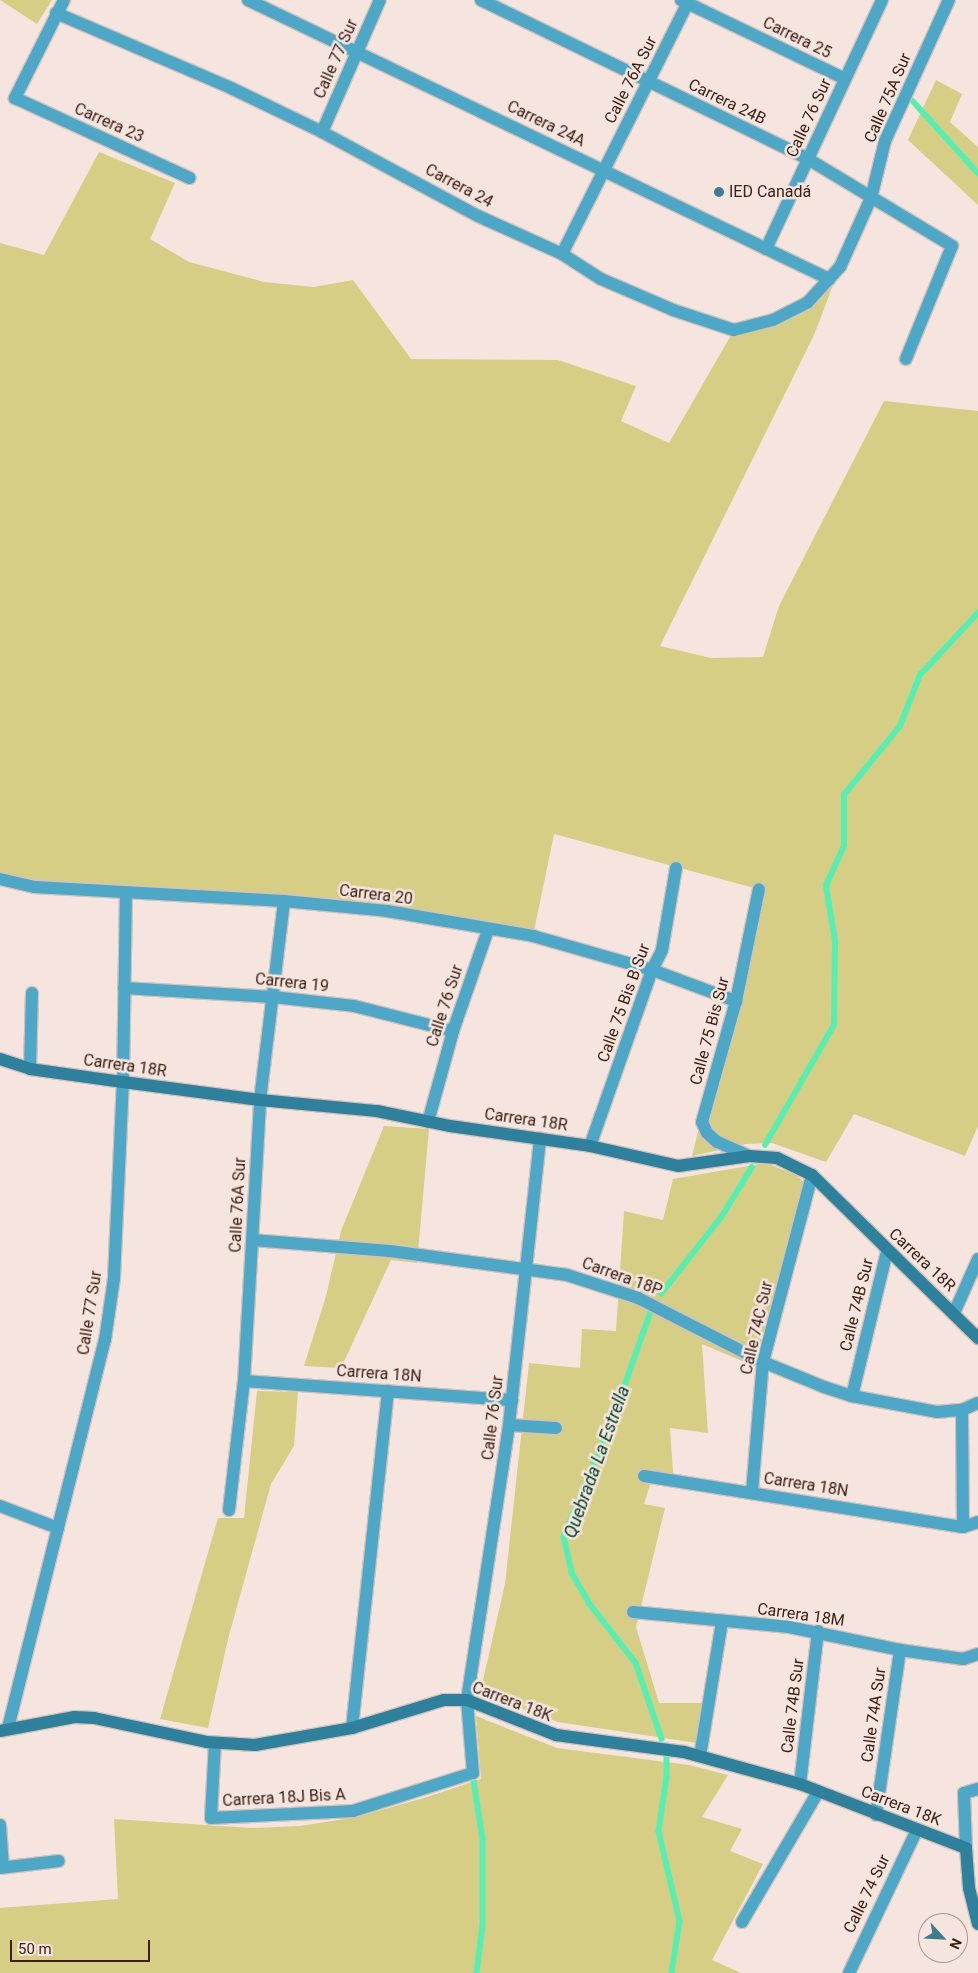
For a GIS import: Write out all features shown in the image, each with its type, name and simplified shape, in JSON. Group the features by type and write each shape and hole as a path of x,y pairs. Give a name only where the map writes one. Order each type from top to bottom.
{"street":[{"path":"56,13 64,0"},
{"name":"Carrera 24A","path":"248,0 829,279"},
{"name":"Calle 77 Sur","path":"322,132 380,0"},
{"name":"Carrera 24B","path":"481,0 808,159 952,246 906,359"},
{"name":"Calle 76 Sur","path":"766,249 882,0"},
{"name":"Calle 75A Sur","path":"840,267 870,198 885,141 949,0"},
{"name":"Calle 76A Sur","path":"562,254 648,82 686,1"},
{"name":"Carrera 25","path":"686,1 845,79"},
{"name":"Carrera 23","path":"56,13 15,98 190,178"},
{"name":"Carrera 24","path":"56,13 230,88 322,132 478,216 562,254 601,279 674,310 734,330 773,320 808,302 840,267"},
{"name":"Calle 75 Bis B Sur","path":"590,1146 652,970 662,950 676,868"},
{"name":"Carrera 20","path":"0,879 35,887 284,901 388,911 488,930 533,936 652,970 736,1001"},
{"name":"Calle 75 Bis Sur","path":"749,1156 717,1142 707,1133 702,1122 736,1001 759,889"},
{"name":"Calle 77 Sur","path":"4,1730 58,1528 109,1313 114,1278 123,1082 126,893"},
{"name":"Calle 76A Sur","path":"229,1510 244,1381 260,1100 274,997 284,901"},
{"name":"Calle 76 Sur","path":"428,1122 453,1031 488,930"},
{"name":"Carrera 19","path":"124,988 274,997 354,1006 453,1031"},
{"path":"30,1069 32,993"},
{"name":"Carrera 18R","path":"0,1059 30,1069 123,1082 260,1100 370,1110 428,1122 590,1146 678,1166 749,1156 778,1158 812,1175 887,1251 978,1338"},
{"name":"Calle 76 Sur","path":"467,1700 509,1425 528,1268 540,1139"},
{"name":"Calle 74C Sur","path":"752,1492 763,1362 812,1175"},
{"name":"Carrera 18P","path":"252,1240 390,1251 528,1268 567,1275 638,1298 794,1377 852,1396 937,1412 962,1410"},
{"name":"Calle 74B Sur","path":"852,1396 887,1251"},
{"path":"954,1313 978,1258"},
{"name":"Carrera 18N","path":"244,1381 512,1400"},
{"path":"352,1728 388,1391"},
{"path":"978,1403 962,1410 963,1527 978,1522"},
{"path":"509,1425 556,1428"},
{"name":"Carrera 18N","path":"644,1476 963,1527"},
{"path":"0,1506 58,1528"},
{"name":"Carrera 18M","path":"632,1612 818,1631 900,1650 963,1659 978,1654"},
{"path":"700,1756 722,1621"},
{"name":"Calle 74B Sur","path":"800,1784 818,1631"},
{"name":"Calle 74A Sur","path":"876,1815 900,1650"},
{"name":"Carrera 18K","path":"4,1730 75,1717 94,1718 215,1743 255,1745 352,1728 444,1700 467,1700 556,1735 700,1756 800,1784 876,1815 966,1848"},
{"name":"Carrera 18J Bis A","path":"215,1743 211,1818 353,1811 473,1772 467,1700"},
{"path":"978,1789 964,1793 969,1888 978,1924"},
{"path":"742,1922 818,1792"},
{"path":"0,1825 2,1867 59,1861"},
{"name":"Calle 74 Sur","path":"849,1973 917,1830"}],"shaded area":[{"path":"0,0 52,0 37,24"},
{"path":"936,80 962,94 950,122 978,147 978,205 908,140"},
{"path":"99,152 175,183 150,239 189,262 264,282 314,287 353,280 411,359 558,360 636,386 621,421 669,443 734,330 808,302 840,267 814,335 660,646 711,658 763,657 779,606 884,401 978,411 978,1126 965,1156 854,1114 826,1162 772,1143 746,1144 692,1156 758,889 554,834 533,936 387,911 0,879 0,243 44,255"},
{"path":"384,1126 429,1129 417,1263 391,1260 341,1368 304,1366 326,1296 341,1231"},
{"path":"766,1163 796,1175 804,1182 756,1367 702,1344 708,1433 670,1428 674,1486 651,1482 644,1504 665,1508 636,1627 659,1703 703,1703 697,1743 558,1722 480,1693 505,1584 529,1363 580,1368 582,1329 616,1331 624,1211 663,1220 673,1179"},
{"path":"257,1391 298,1392 294,1446 271,1484 228,1639 208,1728 160,1719 218,1518 244,1518"},
{"path":"476,1716 557,1748 689,1765 728,1775 702,1817 742,1829 730,1851 763,1864 712,1960 741,1973 0,1973 0,1908 118,1899 114,1819 251,1828 300,1826 357,1817 481,1779"}],"waterway":[{"name":"Quebrada La Estrella","path":"913,101 978,173"},
{"name":"Quebrada La Estrella","path":"765,1145 834,1025 835,941 826,886 844,846 844,795 900,726 920,675 978,613"},
{"name":"Quebrada La Estrella","path":"661,1294 722,1216 752,1167"},
{"name":"Quebrada La Estrella","path":"651,1312 614,1417 564,1537 572,1573 589,1603 636,1663 662,1739"},
{"name":"Quebrada La Estrella","path":"667,1758 667,1777 659,1831 680,1921 672,1973"},
{"name":"Quebrada La Estrella","path":"474,1781 483,1839 483,1925 477,1973"}],"place":[{"name":"IED Canadá","path":"719,192"}]}
